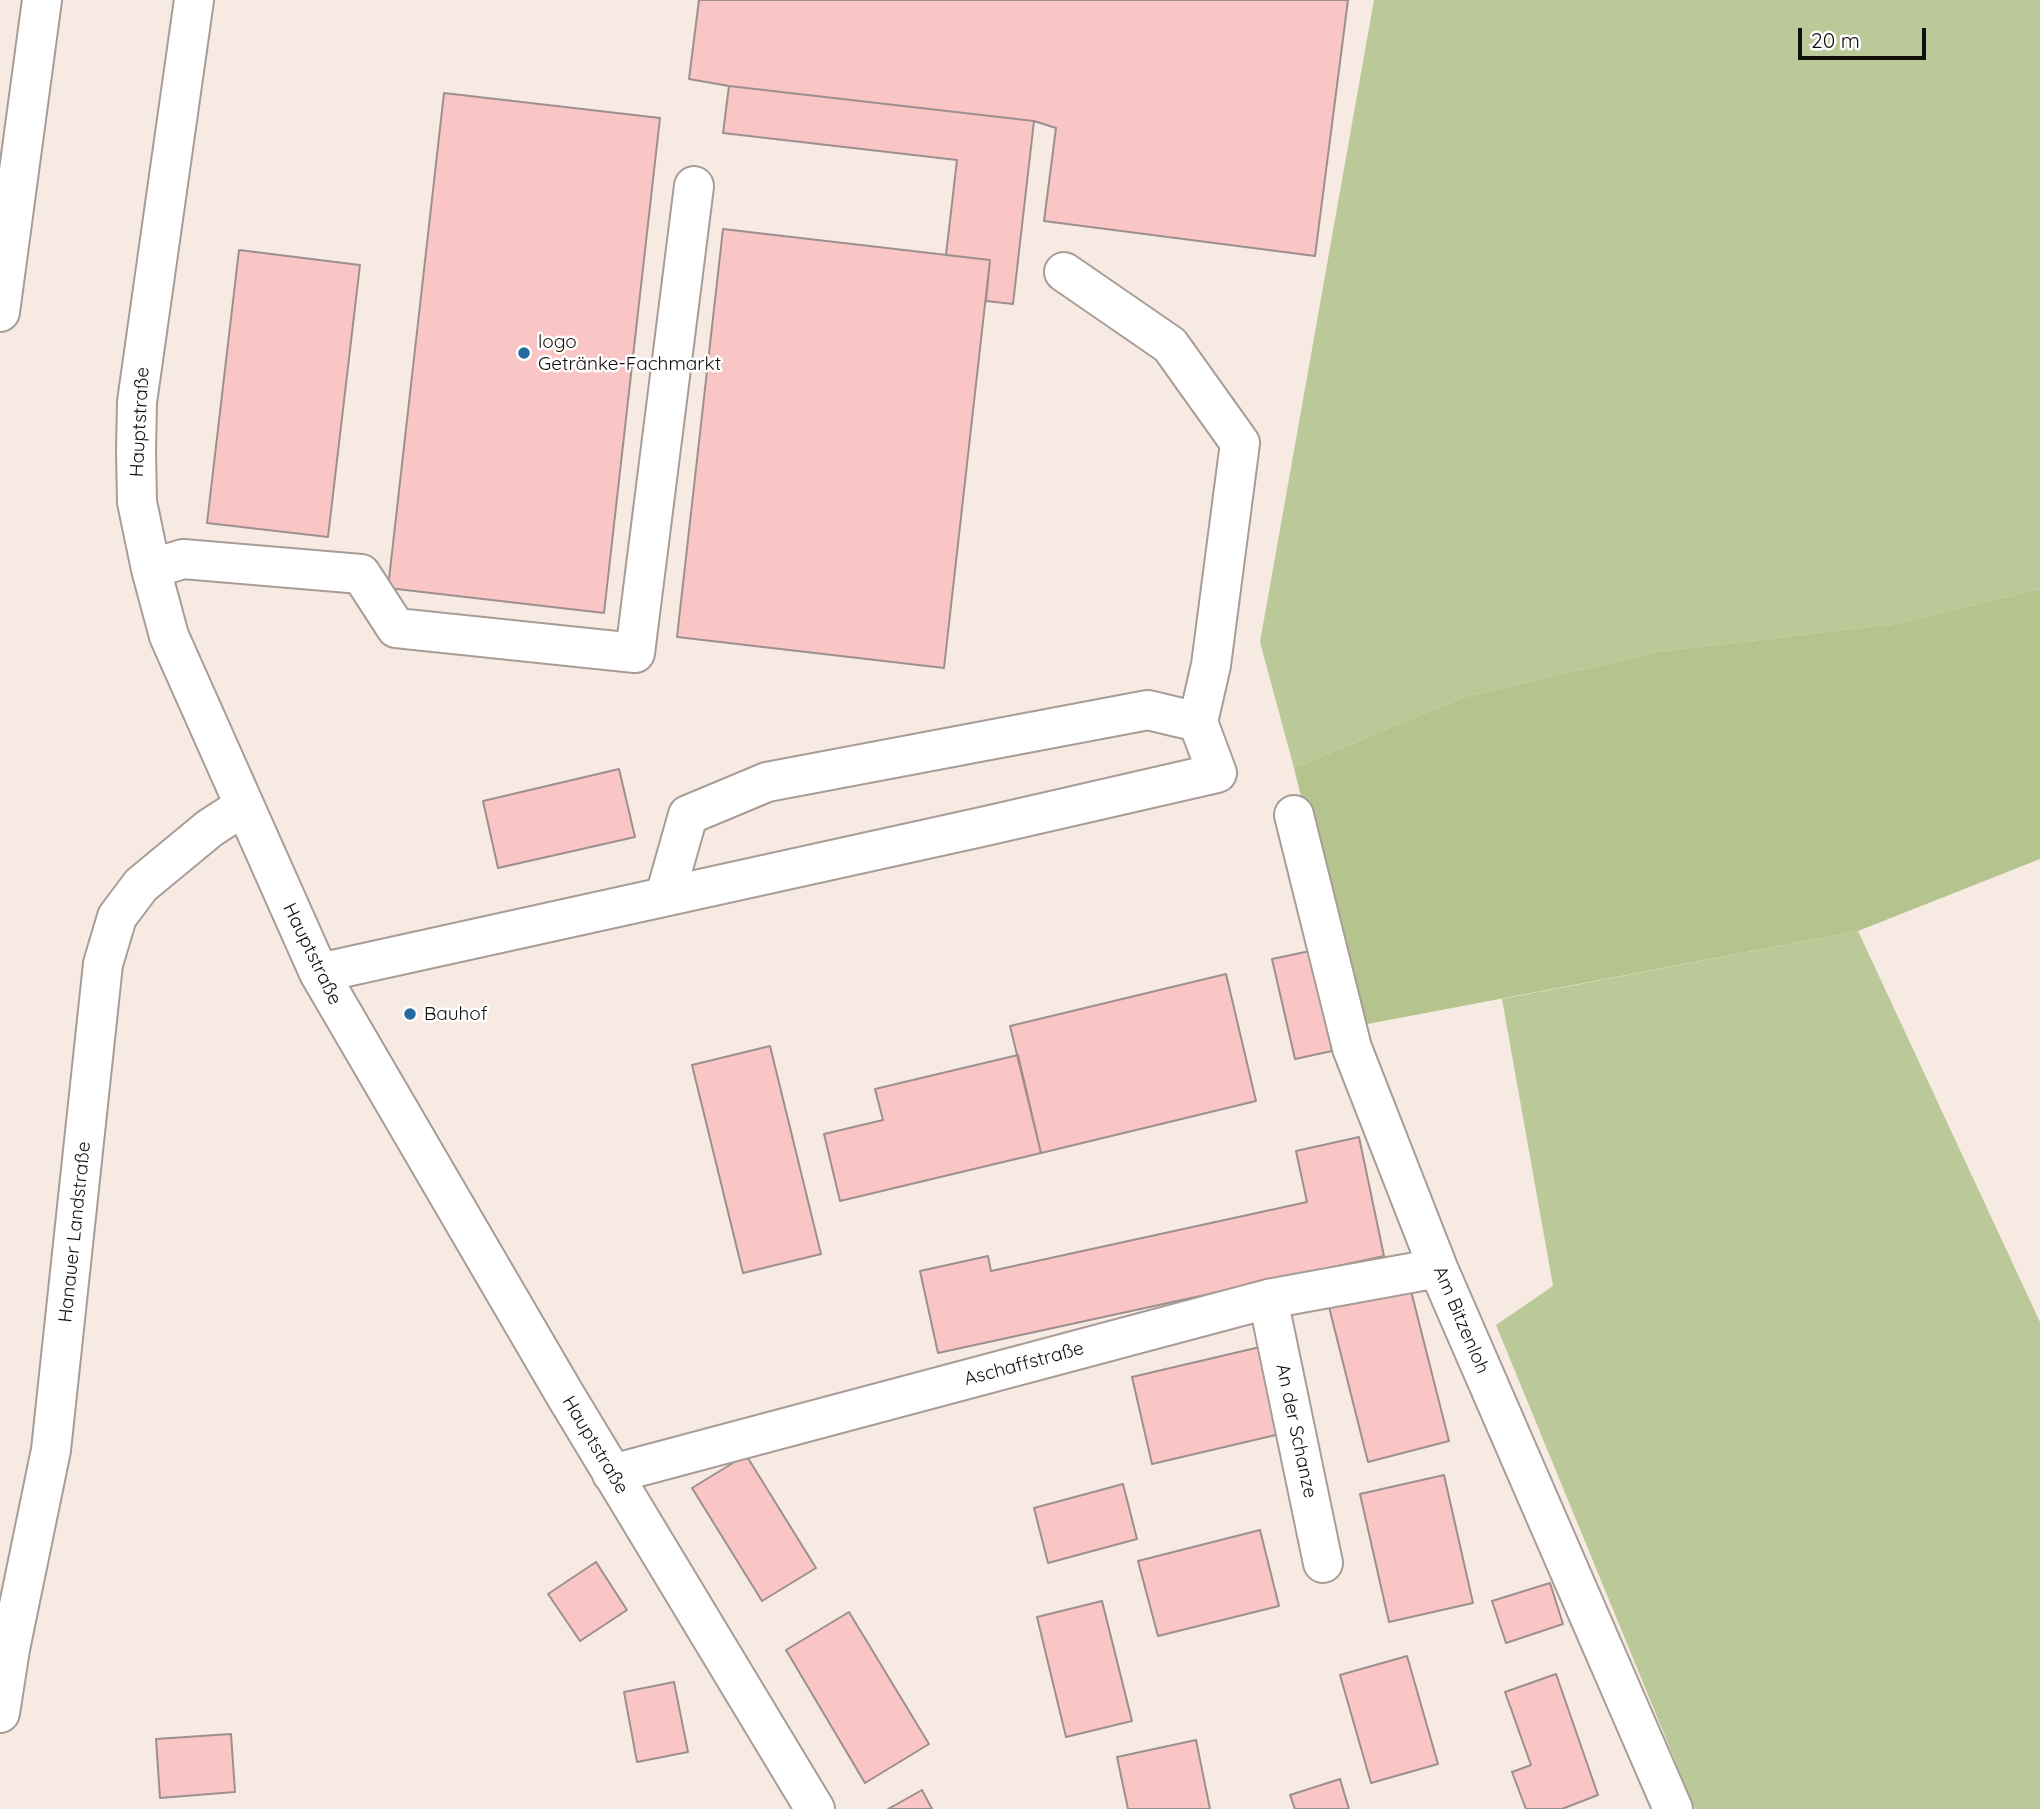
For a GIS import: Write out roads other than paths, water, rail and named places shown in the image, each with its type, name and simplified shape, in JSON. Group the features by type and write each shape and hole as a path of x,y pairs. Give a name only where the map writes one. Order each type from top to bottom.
{"main road":[{"path":"0,312 42,0"},
{"name":"Hauptstraße","path":"194,0 137,402 137,502 169,636 318,972 612,1474 816,1809"},
{"path":"151,569 183,559 361,574 396,628 635,653 694,186"},
{"path":"318,972 1217,773 1198,722 1211,665 1240,443 1170,345 1064,272"},
{"path":"665,896 688,815 767,782 1148,710 1198,722"},
{"name":"Hanauer Landstraße","path":"0,1713 10,1649 51,1450 103,964 117,917 141,885 210,828 244,806"},
{"name":"Am Bitzenloh","path":"1294,815 1352,1048 1438,1268 1673,1809"},
{"name":"Aschaffstraße","path":"612,1474 1268,1299 1438,1268"},
{"name":"An der Schanze","path":"1268,1299 1323,1563"}],"place":[{"name":"logo Getränke-Fachmarkt","path":"524,353"},
{"name":"Bauhof","path":"410,1014"}]}
